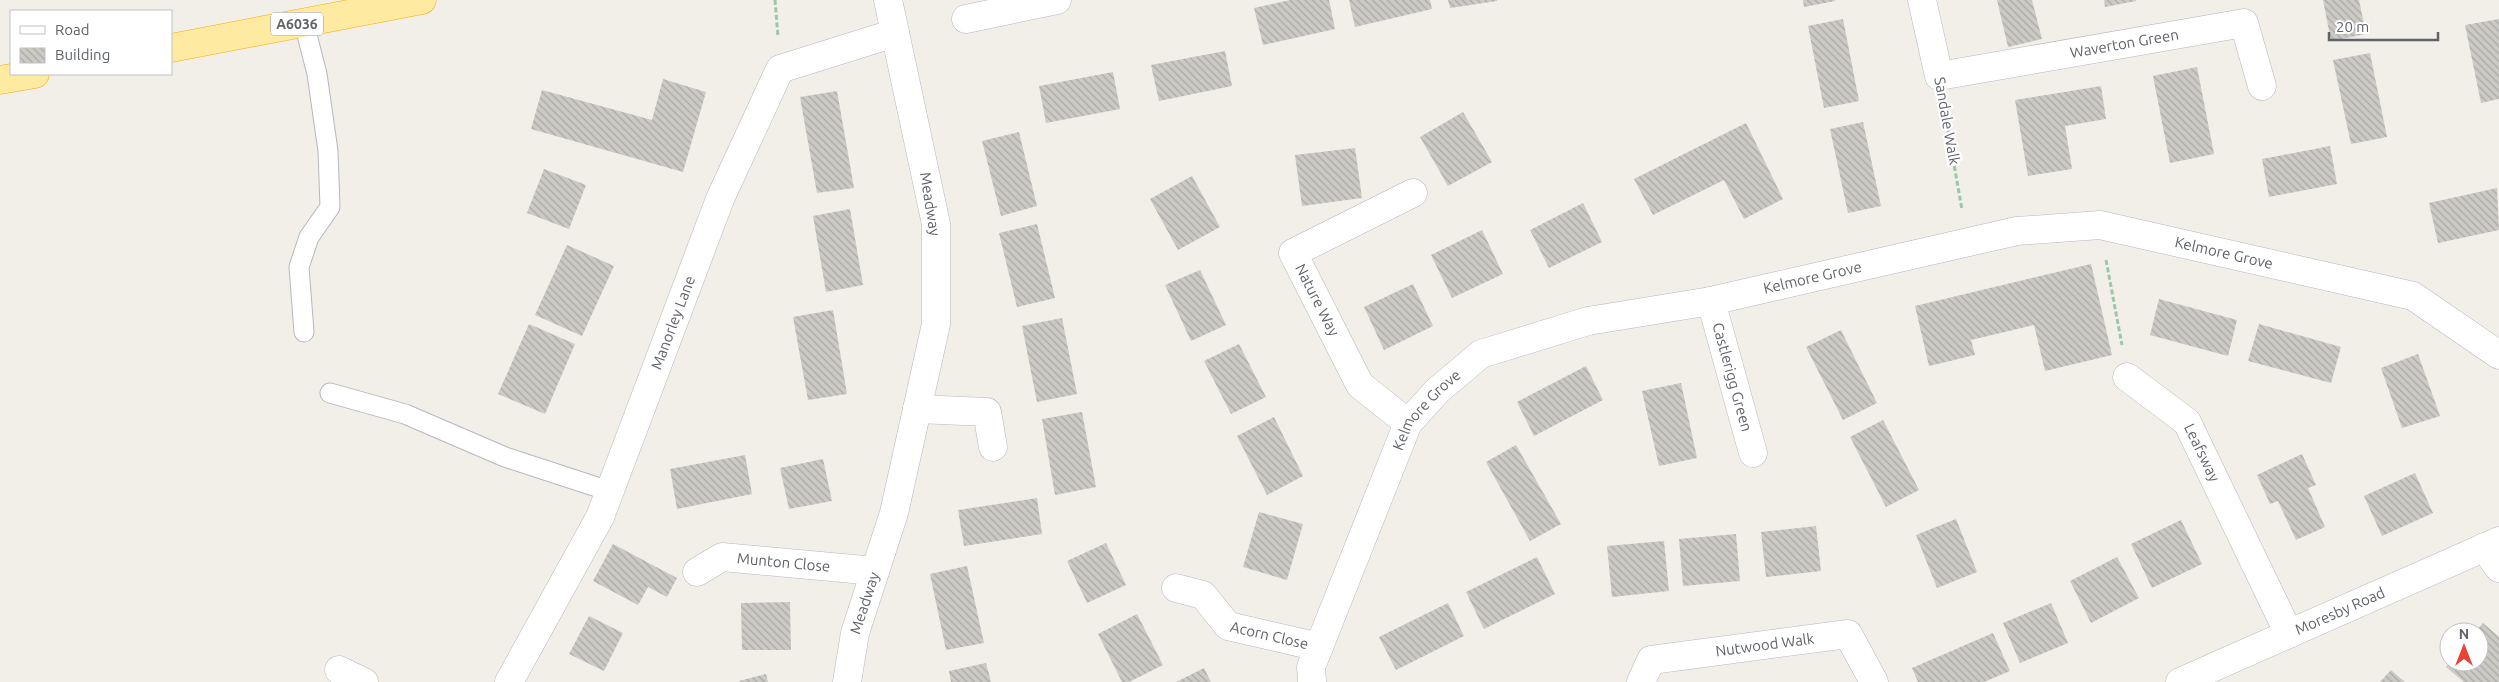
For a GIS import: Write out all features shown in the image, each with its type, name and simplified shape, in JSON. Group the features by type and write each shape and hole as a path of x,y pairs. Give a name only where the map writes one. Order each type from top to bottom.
{"highway":[{"name":"A6036","path":"172,48 422,0"},
{"path":"0,80 29,75"}],"street":[{"name":"Meadway","path":"847,682 855,632 894,513 936,324 936,224 888,0"},
{"path":"966,19 1057,0"},
{"name":"Sandale Walk","path":"1922,0 1939,76"},
{"name":"Waverton Green","path":"1939,76 2244,23 2262,86"},
{"name":"Manorley Lane","path":"509,682 600,517 720,199 780,68 895,33"},
{"name":"Nature Way","path":"1408,424 1360,385 1293,253 1413,192"},
{"name":"Kelmore Grove","path":"1312,682 1311,666 1408,424 1437,391 1481,354 1588,321 1712,301 2016,231 2100,225 2413,296 2499,355"},
{"name":"Castlerigg Green","path":"1712,301 1753,453"},
{"name":"Leafsway","path":"2127,377 2186,422 2289,634"},
{"path":"917,410 987,412 993,446"},
{"name":"Moresby Road","path":"2186,681 2289,634 2494,552"},
{"name":"Munton Close","path":"697,572 722,556 875,570"},
{"name":"Acorn Close","path":"1176,588 1203,596 1228,626 1319,647"},
{"name":"Nutwood Walk","path":"1641,682 1651,660 1848,634 1874,682"},
{"path":"339,670 364,682"}],"lane":[{"path":"304,23 317,74 328,151 330,207 309,237 299,267 304,332"},
{"path":"330,393 405,414 505,458 609,491"}],"path":[{"name":"Sandale Walk","path":"1939,76 1968,242"},
{"path":"2100,225 2127,377"}],"building":[{"path":"1290,0 1329,0 1335,29 1263,45 1254,8"},
{"path":"1349,0 1430,0 1432,9 1355,27"},
{"path":"1448,0 1497,0 1497,1 1450,8"},
{"path":"1803,0 1835,0 1835,1 1804,7"},
{"path":"1997,0 2032,0 2042,39 2008,47"},
{"path":"2104,0 2136,0 2136,1 2105,7"},
{"path":"2323,0 2359,0 2366,34 2331,41"},
{"path":"1843,19 1859,101 1824,108 1808,26"},
{"path":"2499,19 2499,99 2481,103 2465,25"},
{"path":"1225,51 1232,86 1159,101 1151,65"},
{"path":"2370,53 2387,137 2351,144 2333,60"},
{"path":"2197,67 2214,154 2170,163 2153,76"},
{"path":"1113,72 1120,109 1046,123 1039,86"},
{"path":"663,79 706,92 683,172 531,129 542,90 652,120"},
{"path":"2101,86 2106,119 2065,126 2072,169 2028,176 2015,100"},
{"path":"837,91 854,188 817,193 800,97"},
{"path":"1463,112 1492,162 1448,186 1420,137"},
{"path":"1863,122 1881,206 1848,213 1830,129"},
{"path":"1746,123 1783,199 1744,219 1724,180 1653,215 1634,179"},
{"path":"1019,132 1037,206 1001,216 982,141"},
{"path":"2330,146 2337,184 2269,197 2262,159"},
{"path":"1355,148 1362,198 1302,206 1295,155"},
{"path":"544,169 586,185 569,229 527,213"},
{"path":"1192,176 1220,227 1178,250 1150,199"},
{"path":"2497,188 2499,230 2438,243 2429,203"},
{"path":"1583,203 1602,242 1549,268 1530,230"},
{"path":"850,209 863,285 826,292 813,216"},
{"path":"1037,224 1055,298 1017,307 999,233"},
{"path":"1482,230 1503,274 1452,298 1431,255"},
{"path":"567,245 614,266 582,336 535,315"},
{"path":"2091,264 2112,355 2045,371 2034,325 1971,340 1975,355 1929,366 1915,306"},
{"path":"1200,270 1226,325 1191,341 1165,285"},
{"path":"1413,284 1433,326 1384,350 1364,307"},
{"path":"2159,299 2237,320 2228,356 2150,335"},
{"path":"833,310 847,394 808,400 793,317"},
{"path":"1062,318 1077,394 1037,402 1022,326"},
{"path":"529,324 575,344 545,414 498,394"},
{"path":"2259,324 2341,347 2331,383 2248,361"},
{"path":"1841,330 1877,403 1843,420 1806,347"},
{"path":"1239,344 1266,397 1231,414 1204,361"},
{"path":"2418,354 2440,416 2402,428 2381,368"},
{"path":"1586,366 1603,400 1534,436 1517,402"},
{"path":"1681,383 1697,458 1659,466 1642,391"},
{"path":"1082,412 1096,487 1055,495 1042,419"},
{"path":"1274,417 1303,476 1267,495 1237,436"},
{"path":"1883,420 1919,490 1886,507 1850,437"},
{"path":"1516,445 1561,524 1530,541 1486,462"},
{"path":"2302,454 2316,485 2308,488 2325,527 2296,540 2278,501 2270,504 2257,475"},
{"path":"745,455 752,494 677,509 670,469"},
{"path":"823,459 832,501 789,509 780,468"},
{"path":"2415,473 2433,513 2382,536 2364,496"},
{"path":"1037,498 1042,534 964,546 958,510"},
{"path":"1259,512 1303,524 1287,580 1243,567"},
{"path":"1956,519 1977,572 1937,588 1916,535"},
{"path":"2181,520 2202,564 2152,588 2131,544"},
{"path":"1816,526 1821,571 1766,577 1761,532"},
{"path":"1736,534 1740,581 1683,586 1679,539"},
{"path":"1664,541 1669,591 1612,597 1607,546"},
{"path":"1106,543 1126,585 1087,603 1067,561"},
{"path":"613,544 677,578 667,597 648,587 638,605 593,581"},
{"path":"1537,557 1555,594 1484,629 1466,592"},
{"path":"2117,557 2139,598 2091,623 2070,581"},
{"path":"967,566 984,643 946,650 930,574"},
{"path":"790,602 791,650 742,650 741,603"},
{"path":"1448,603 1464,636 1396,670 1379,637"},
{"path":"2051,603 2068,643 2020,663 2003,623"},
{"path":"1137,614 1163,665 1129,682 1122,682 1098,634"},
{"path":"589,616 623,633 604,671 569,654"},
{"path":"2489,628 2499,637 2499,682 2464,682 2452,672 2489,672"},
{"path":"1993,633 2010,671 1984,682 1918,682 1912,668"},
{"path":"986,663 991,682 951,682 949,671"},
{"path":"1204,668 1211,682 1176,682"},
{"path":"2391,670 2405,682 2380,682"},
{"path":"766,674 768,682 739,681"}]}
